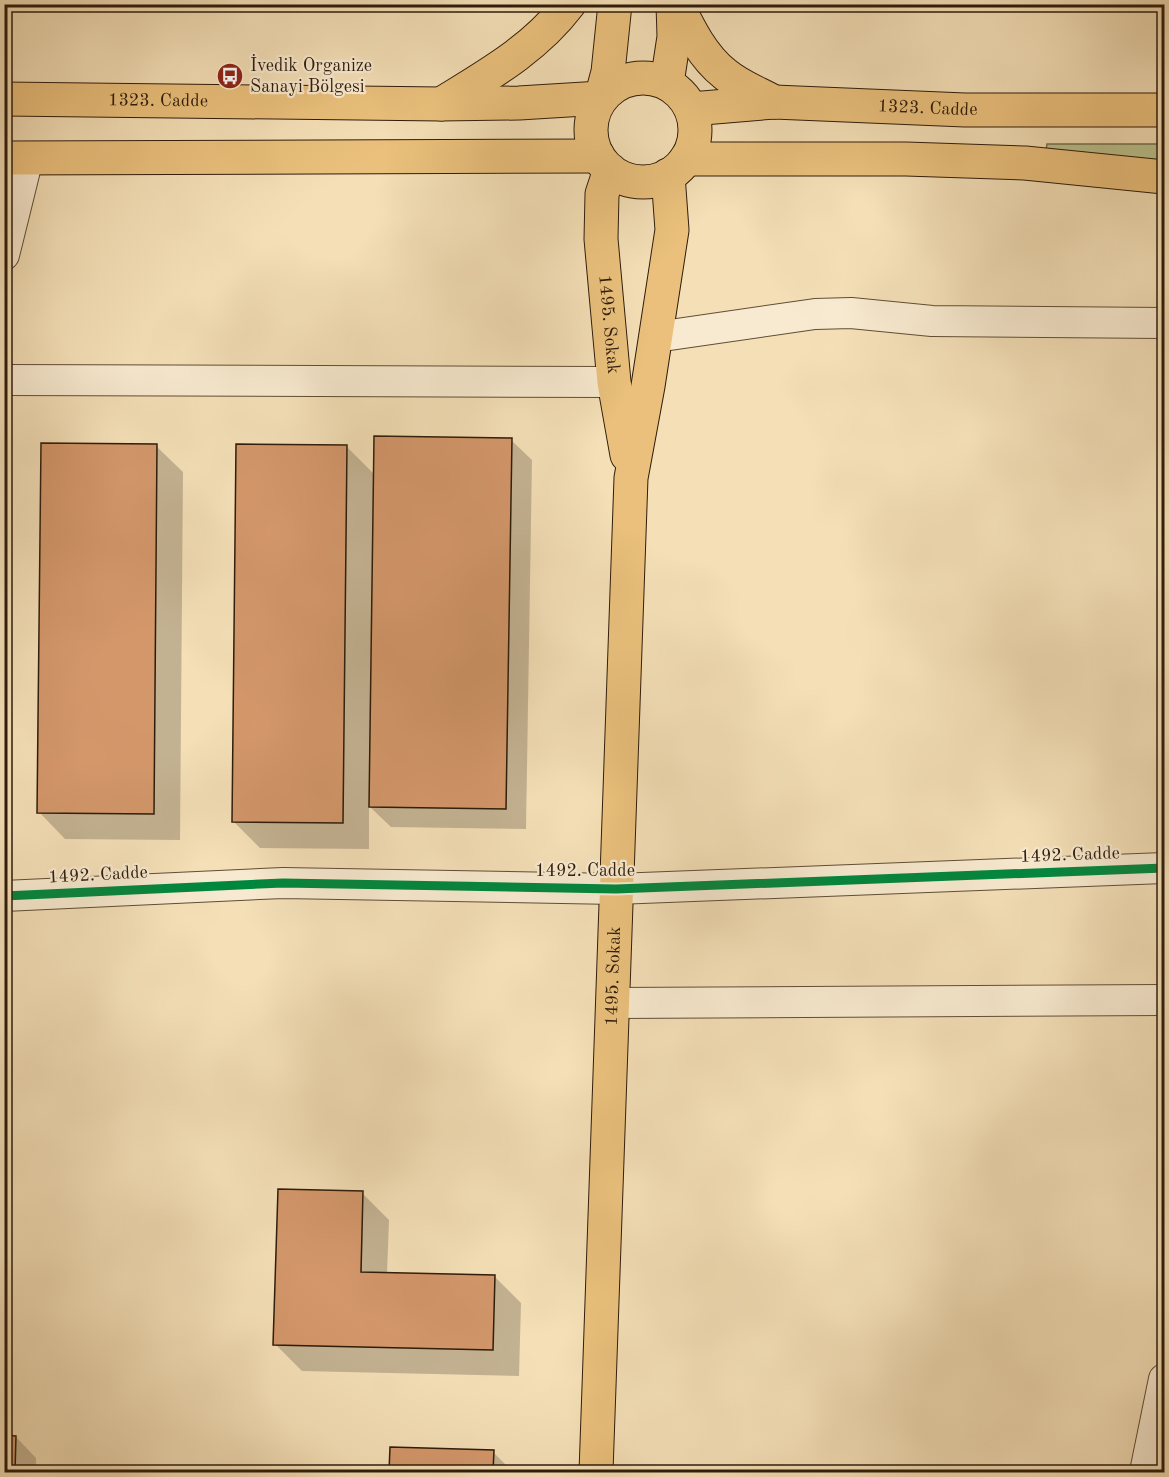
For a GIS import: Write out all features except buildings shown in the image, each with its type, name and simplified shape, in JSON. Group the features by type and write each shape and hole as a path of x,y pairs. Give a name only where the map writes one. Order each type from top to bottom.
{"main road":[{"path":"441,104 508,64 538,38 569,4"},
{"path":"615,4 608,72 602,98 593,116 591,136 604,163 627,179 645,182 677,167 906,159 1025,163 1164,177"},
{"path":"667,83 674,37 675,4"},
{"path":"675,4 708,59 734,81 774,102"},
{"path":"602,98 620,83 643,77 655,78 667,83 681,94 691,109 695,126 693,143 677,167"},
{"name":"1323. Cadde","path":"4,99 441,104 519,103 602,98"},
{"name":"1323. Cadde","path":"691,109 774,102 965,110 1164,110"},
{"path":"16,158 604,163"},
{"name":"1495. Sokak","path":"604,163 601,239 615,382 631,478"},
{"name":"1495. Sokak","path":"596,1473 631,478 672,230 677,167"}],"street":[{"path":"4,255 16,158"},
{"path":"656,337 815,314 851,313 932,321 1164,323"},
{"path":"4,380 615,382"},
{"name":"1492. Cadde","path":"4,896 284,883 616,889 1164,868"},
{"path":"612,1003 1164,1000"},
{"path":"1145,1473 1164,1379"}],"green space":[{"path":"1047,144 1164,144 1164,163 1046,150"}],"cycle path":[{"path":"4,896 283,883 616,889 1164,868"}],"place":[{"name":"İvedik Organize Sanayi Bölgesi","path":"230,76"}]}
